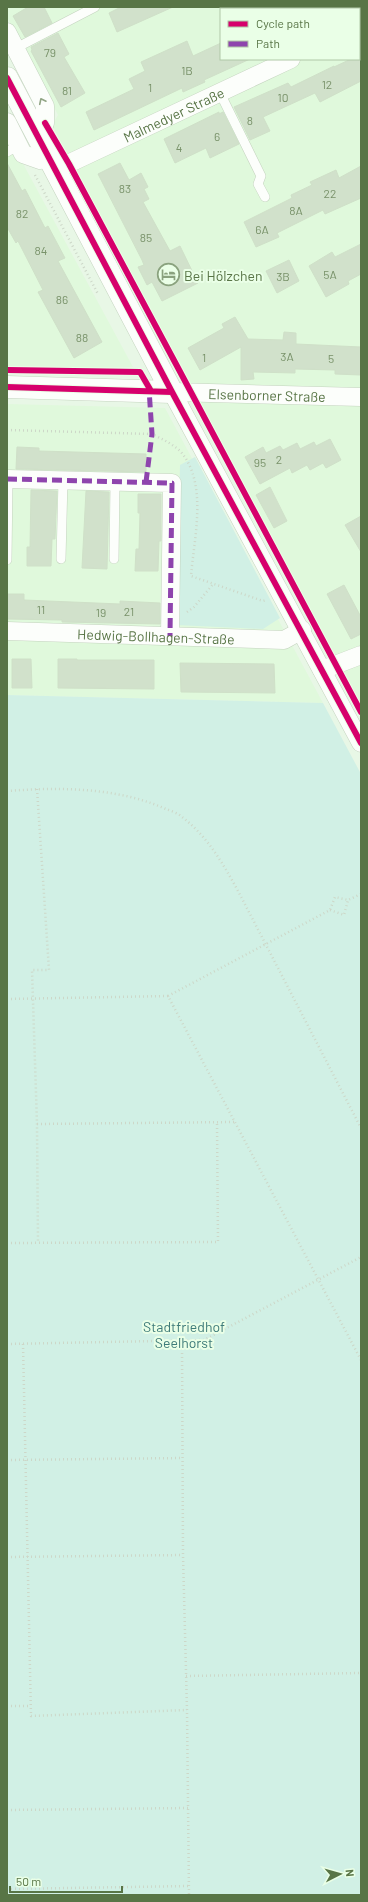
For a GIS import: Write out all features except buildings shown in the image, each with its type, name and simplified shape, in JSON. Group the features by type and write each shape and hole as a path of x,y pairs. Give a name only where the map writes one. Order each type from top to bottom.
{"street":[{"path":"7,32 46,106 45,123 47,154"},
{"name":"Malmedyer Straße","path":"11,139 23,154 40,160 47,154 220,93 290,60"},
{"path":"7,78 172,392 302,630 361,743"},
{"path":"7,387 172,392"},
{"name":"Elsenborner Straße","path":"172,392 361,397"},
{"path":"8,479 172,482 170,636"},
{"name":"Hedwig-Bollhagen-Straße","path":"7,631 284,640 302,630"},
{"path":"322,670 361,655"}],"lane":[{"path":"16,48 95,7"},
{"path":"220,93 261,176 258,184 265,197"},
{"path":"7,560 8,479"},
{"path":"61,560 63,480"},
{"path":"114,559 115,482"}],"path":[{"path":"170,618 180,616 194,606 214,583"},
{"path":"37,789 49,970 32,970 37,1124 38,1244"},
{"path":"7,791 71,789 107,793 157,805 181,816 202,835 221,860 361,1128"},
{"path":"7,999 168,996 330,910 335,897 348,900 361,894"},
{"path":"330,910 344,915 348,900"},
{"path":"168,996 361,1360"},
{"path":"7,1243 218,1242 217,1122"},
{"path":"37,1124 235,1122"},
{"path":"7,1344 204,1340 361,1257"},
{"path":"182,1341 183,1555 187,1710 189,1895"},
{"path":"23,1344 31,1716 187,1710"},
{"path":"7,1460 183,1458"},
{"path":"7,1557 183,1555"},
{"path":"186,1676 361,1673"},
{"path":"7,1706 30,1706"},
{"path":"7,1810 188,1808"},
{"path":"7,1889 189,1886"}],"shaded area":[{"path":"7,7 361,7 361,707 187,384 52,125 58,115 7,17"},
{"path":"7,134 133,367 90,368 7,366"},
{"path":"7,404 165,408 323,703 7,695"}],"green space":[{"path":"195,457 280,618 263,629 176,625 180,465"},
{"name":"Stadtfriedhof Seelhorst","path":"7,695 323,703 361,774 361,1895 7,1895"}],"marked path":[{"path":"146,482 152,434 149,389"},
{"path":"7,479 172,483 170,636"}],"cycle path":[{"path":"7,78 172,392 361,743"},
{"path":"45,123 69,164 361,712"},
{"path":"7,370 140,372 151,391"},
{"path":"7,387 172,392"}],"place":[{"name":"Bei Hölzchen","path":"168,275"}]}
